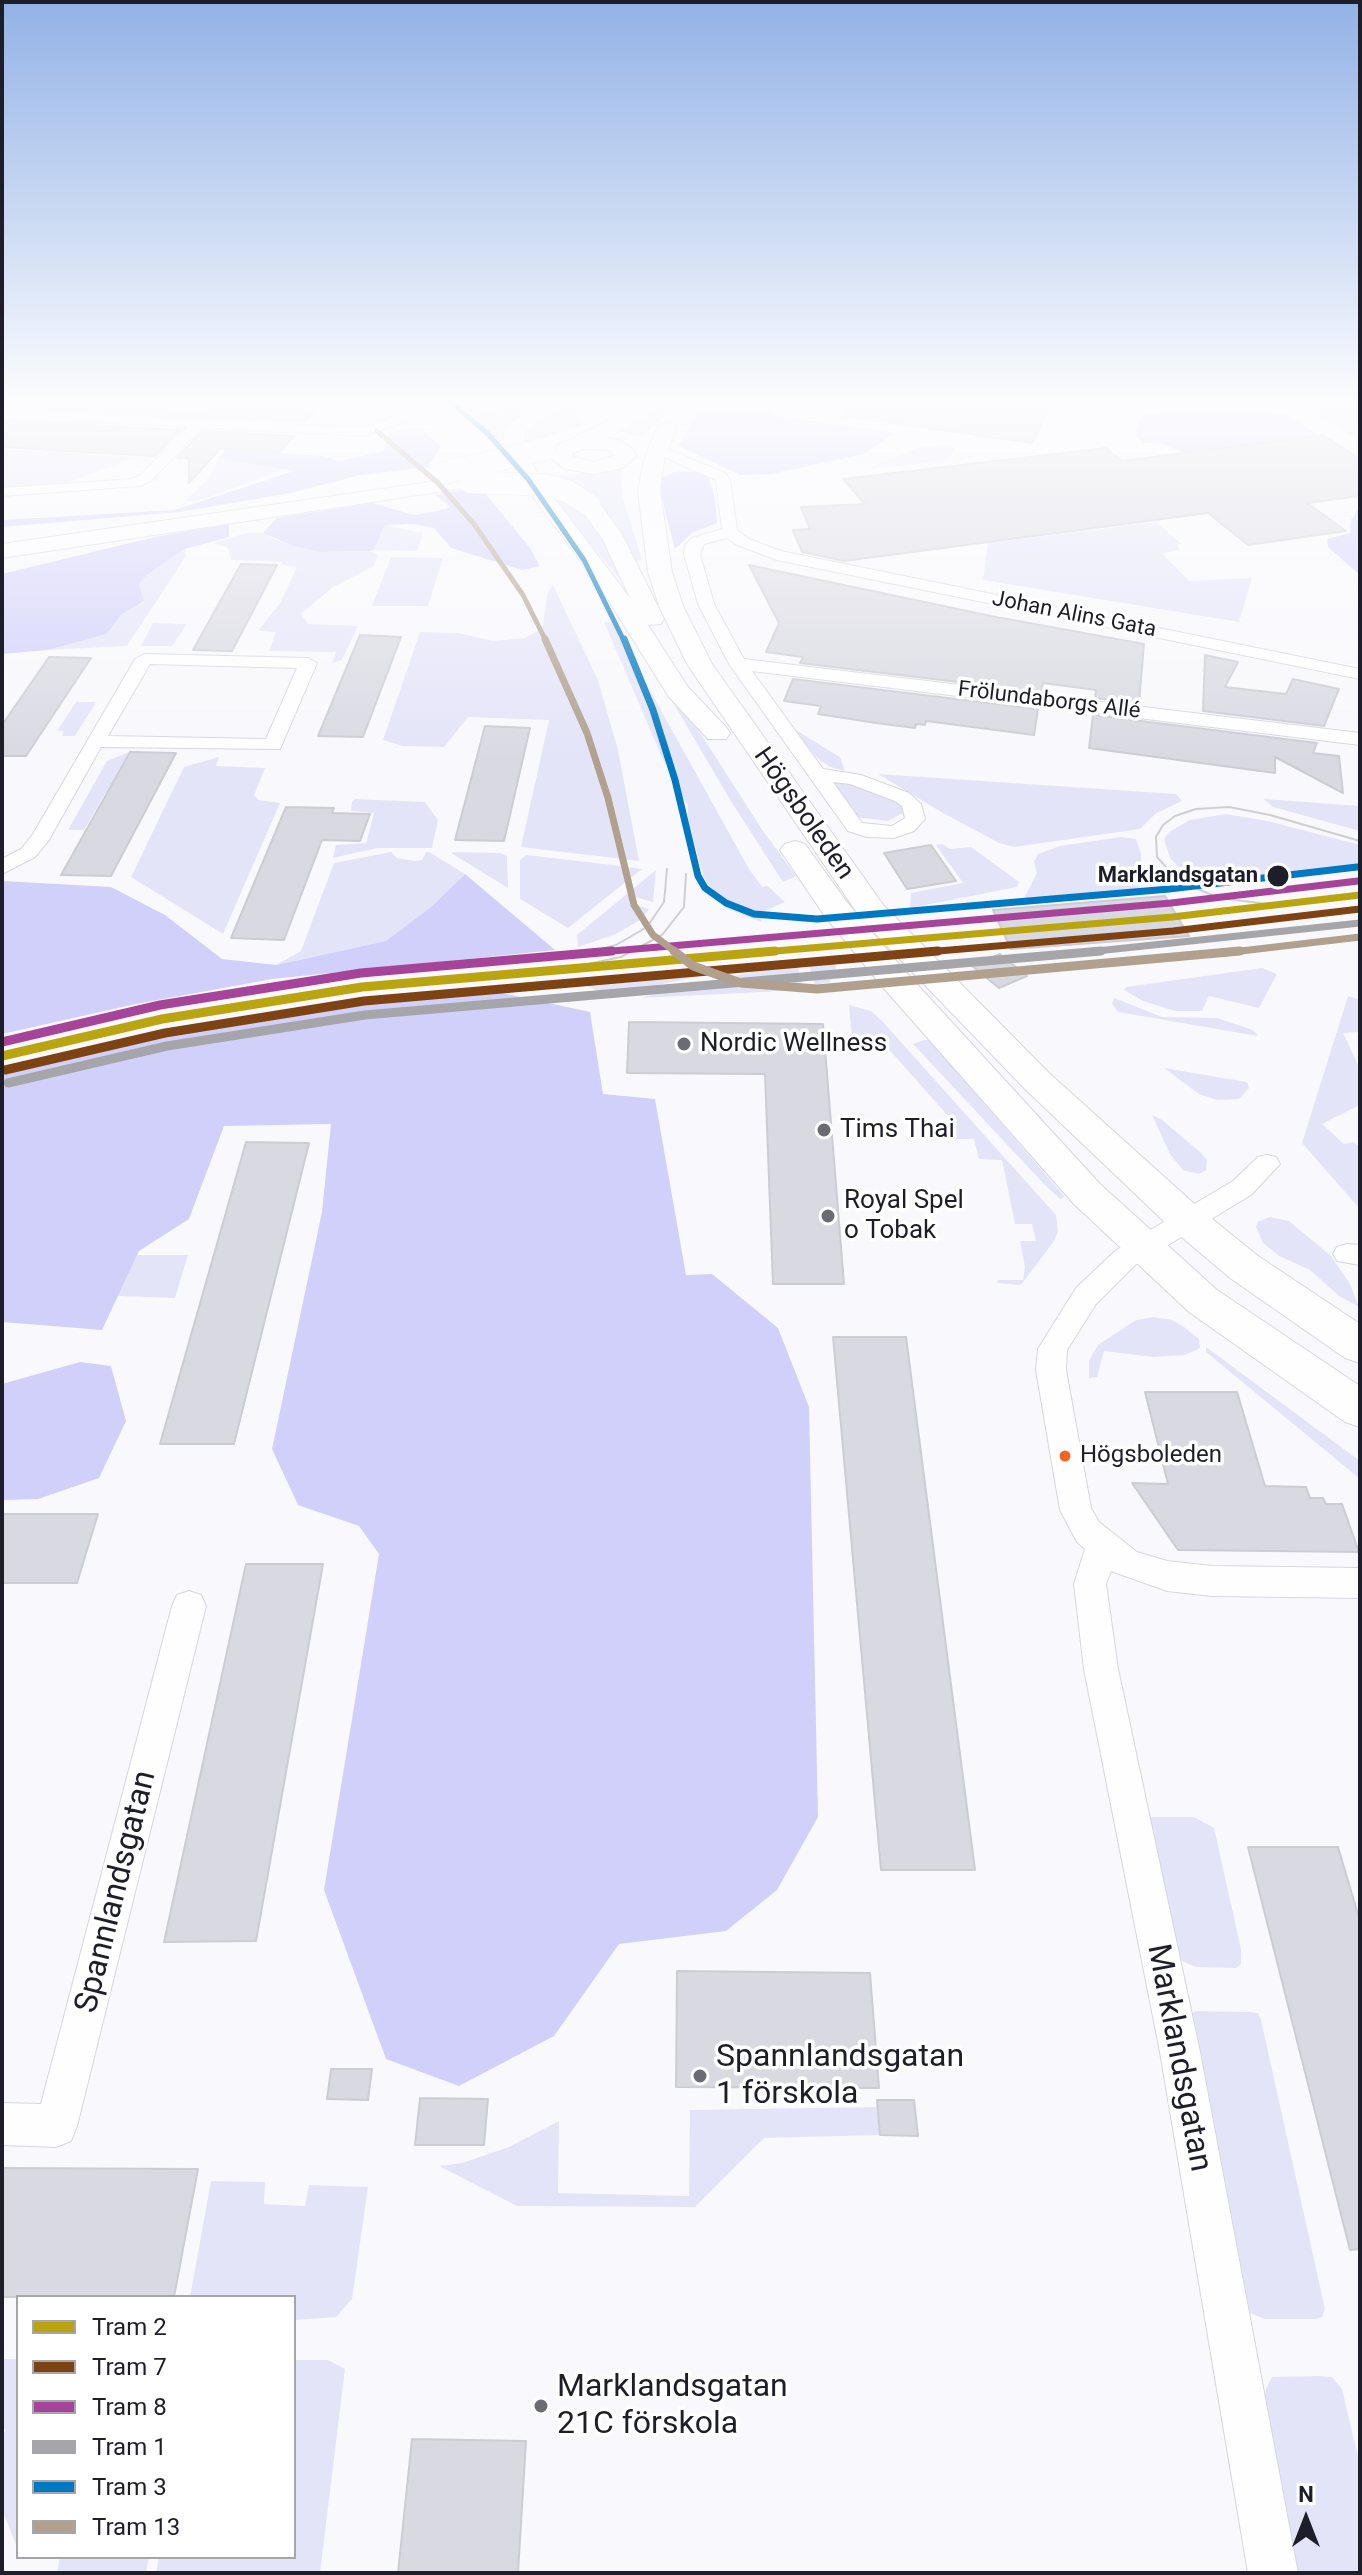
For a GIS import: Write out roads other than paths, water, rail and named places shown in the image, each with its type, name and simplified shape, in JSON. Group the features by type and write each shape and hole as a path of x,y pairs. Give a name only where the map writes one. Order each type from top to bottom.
{"main road":[{"name":"Högsboleden","path":"2,550 195,519"},
{"name":"Högsboleden","path":"184,521 197,519"},
{"name":"Högsboleden","path":"560,519 610,585 678,692 717,733"},
{"name":"Högsboleden","path":"599,519 614,539 666,651 738,763"},
{"name":"Högsboleden","path":"641,519 659,588 700,664 873,913 1037,1081 1186,1219 1244,1267 1360,1346"},
{"name":"Högsboleden","path":"651,519 660,572 671,606"},
{"path":"2,531 184,521"},
{"path":"2,569 184,521"},
{"name":"Högsboleden","path":"778,827 835,908 892,977 1071,1176 1203,1301 1360,1409"}],"street":[{"path":"728,519 730,532 693,545 692,554 706,604 738,664 819,774"},
{"name":"Johan Alins Gata","path":"730,532 743,542 777,555 1360,674"},
{"path":"2,868 28,853 42,836 96,741 144,659 308,663 273,745 96,741"},
{"name":"Frölundaborgs Allé","path":"738,664 1360,739"},
{"path":"1267,1164 1242,1188 1141,1245 1086,1296 1053,1349 1054,1401 1076,1510 1088,1532 1127,1564 1167,1576 1212,1581 1360,1583"},
{"name":"Marklandsgatan","path":"1103,1545 1090,1584 1101,1669 1180,2052 1273,2573"},
{"name":"Spannlandsgatan","path":"2,2124 56,2126 189,1606"}],"tram line":[{"name":"13","path":"470,519 523,595 560,667 587,733 608,798 634,905 653,935 693,966 741,983 817,989 1176,959 1360,937"},
{"name":"3","path":"556,519 584,560 623,637 653,710 675,780 698,876 705,888 726,903 754,914 817,919 1169,889 1357,867"},
{"path":"1276,905 1219,898 1179,881 1157,857 1156,837 1163,825 1175,816 1196,809 1229,807 1270,815 1360,841"},
{"path":"577,955 616,945 647,927 664,902 667,869"},
{"path":"574,967 621,957 662,935 684,907 686,874"},
{"name":"8","path":"2,1042 160,1005 361,973 1171,903 1358,881"},
{"name":"2","path":"2,1056 162,1019 362,987 1172,917 1360,895"},
{"name":"7","path":"5,1070 165,1033 364,1001 1173,931 1360,909"},
{"name":"1","path":"8,1083 167,1046 365,1015 1174,945 1360,923"}],"place":[{"name":"Marklandsgatan","path":"1278,876"},
{"name":"Nordic Wellness","path":"684,1044"},
{"name":"Tims Thai","path":"824,1130"},
{"name":"Royal Spel o Tobak","path":"828,1216"},
{"name":"Högsboleden","path":"1065,1456"},
{"name":"Spannlandsgatan 1 förskola","path":"700,2076"},
{"name":"Marklandsgatan 21C förskola","path":"541,2406"}]}
